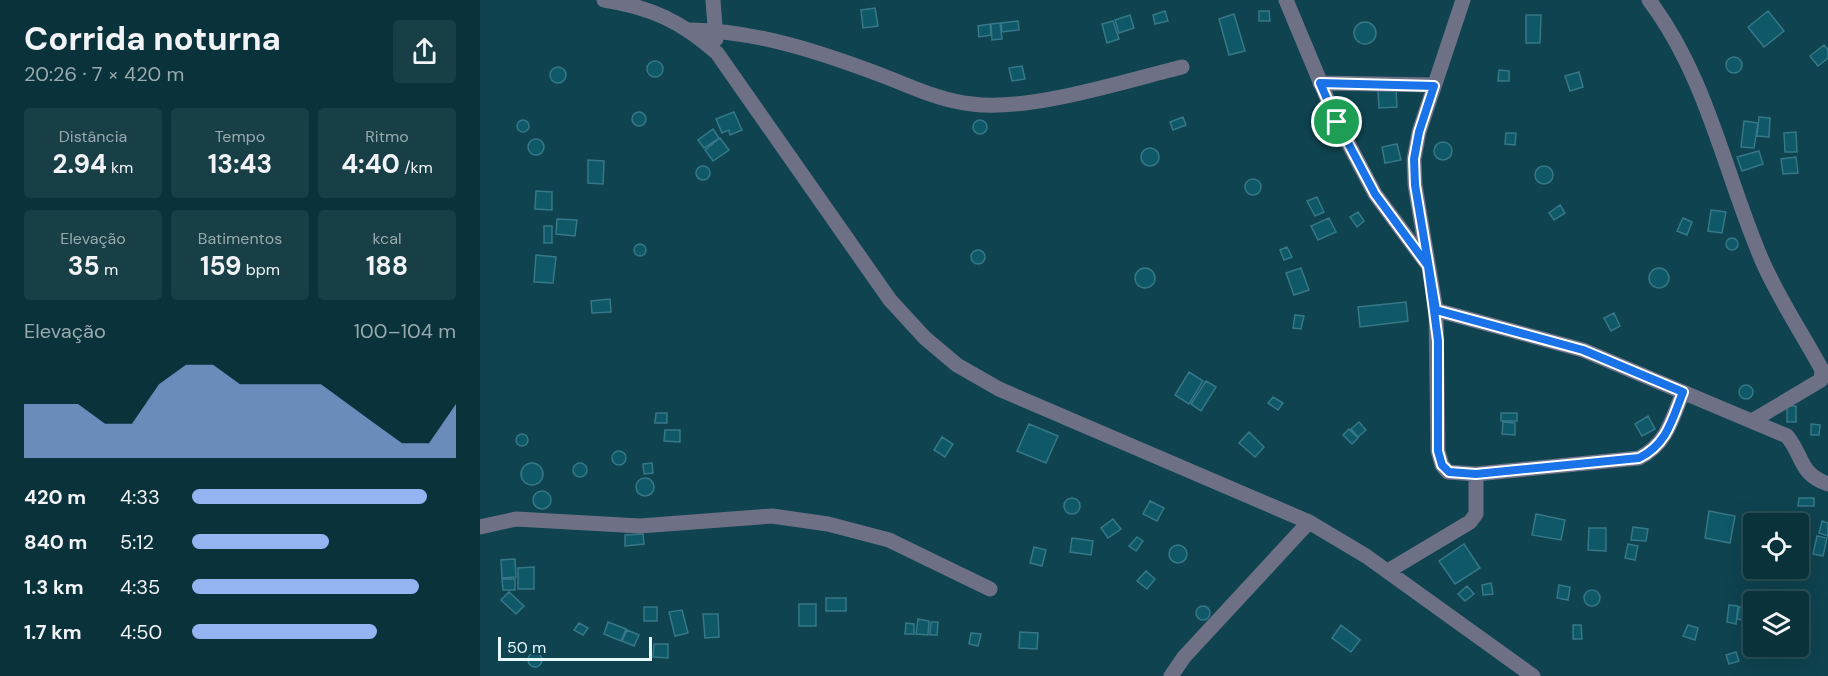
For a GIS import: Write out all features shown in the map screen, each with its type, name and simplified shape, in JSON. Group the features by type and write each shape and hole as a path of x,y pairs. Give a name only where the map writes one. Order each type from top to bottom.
{"street":[{"path":"604,0 660,13 691,30 717,53 890,300 925,338 957,364 999,389 1309,522 1388,571 1533,676"},
{"path":"712,0 717,53"},
{"path":"1286,0 1337,122 1375,194 1428,266"},
{"path":"1462,0 1419,132 1414,159 1436,310 1438,451 1442,465 1449,472 1476,474 1639,458 1654,451 1665,439 1683,392"},
{"path":"1649,0 1676,39 1706,105 1761,259 1822,370 1821,380 1752,421"},
{"path":"691,30 716,30 797,46 944,98 972,105 996,105 1047,99 1182,67"},
{"path":"1320,83 1434,86"},
{"path":"1436,310 1583,350 1787,436 1795,446 1804,470 1814,479 1828,484"},
{"path":"1388,571 1470,522 1476,514 1476,474"},
{"path":"480,527 516,519 640,526 772,516 828,524 889,540 990,589"},
{"path":"1171,676 1184,657 1309,522"}],"building":[{"path":"875,8 878,26 863,28 861,10"},
{"path":"1165,11 1168,21 1155,24 1153,15"},
{"path":"1259,11 1269,11 1270,21 1259,21"},
{"path":"1768,11 1784,31 1764,47 1748,27"},
{"path":"1234,14 1245,51 1229,55 1219,19"},
{"path":"1130,15 1134,28 1119,33 1115,20"},
{"path":"1526,15 1541,15 1540,43 1526,43"},
{"path":"1018,21 1019,30 1002,32 1001,23"},
{"path":"1113,21 1119,39 1107,43 1102,24"},
{"path":"1365,22 1375,29 1376,33 1369,43 1365,44 1355,37 1354,33 1361,23"},
{"path":"1000,23 1002,39 992,40 991,24"},
{"path":"990,24 991,35 979,37 978,26"},
{"path":"1824,45 1828,50 1828,58 1818,66 1810,56"},
{"path":"1731,57 1737,57 1742,65 1740,71 1731,73 1726,68 1726,62"},
{"path":"652,61 658,61 663,69 661,75 652,77 647,72 647,66"},
{"path":"1022,66 1025,79 1012,81 1009,68"},
{"path":"558,67 566,75 558,83 550,75"},
{"path":"1499,70 1509,71 1509,81 1498,81"},
{"path":"1579,72 1583,87 1570,91 1565,76"},
{"path":"1396,89 1397,107 1379,108 1378,90"},
{"path":"636,112 642,112 646,119 642,126 636,126 632,122 632,116"},
{"path":"734,112 742,130 730,135 729,130 722,133 716,119"},
{"path":"1183,117 1186,125 1173,130 1170,122"},
{"path":"1759,117 1770,118 1769,137 1757,136"},
{"path":"525,120 529,126 525,132 521,132 517,124"},
{"path":"980,120 985,122 987,127 985,132 980,134 975,132 973,127 975,122"},
{"path":"1744,121 1758,123 1754,148 1741,147"},
{"path":"713,129 719,138 704,148 698,140"},
{"path":"1796,132 1797,152 1785,152 1784,133"},
{"path":"1506,133 1516,133 1515,145 1505,144"},
{"path":"720,138 729,150 713,161 705,150"},
{"path":"536,139 542,141 544,147 542,153 536,155 530,153 528,147 530,141"},
{"path":"1443,142 1449,145 1452,151 1449,157 1443,160 1437,157 1434,151 1437,145"},
{"path":"1397,144 1401,160 1385,163 1382,147"},
{"path":"1146,148 1154,148 1159,153 1157,164 1146,166 1141,161 1141,153"},
{"path":"1759,151 1763,164 1742,171 1737,157"},
{"path":"1796,157 1798,173 1783,174 1781,159"},
{"path":"588,160 604,161 603,184 588,183"},
{"path":"700,166 706,166 710,173 706,180 700,180 696,176 696,170"},
{"path":"1544,166 1550,169 1553,175 1550,181 1544,184 1538,181 1535,175 1538,169"},
{"path":"1253,179 1259,181 1261,187 1259,193 1253,195 1247,193 1245,187 1247,181"},
{"path":"536,191 552,192 552,210 535,209"},
{"path":"1317,197 1324,212 1315,216 1307,201"},
{"path":"1560,205 1565,213 1554,220 1549,213"},
{"path":"1711,210 1726,212 1722,233 1708,231"},
{"path":"1358,212 1364,221 1357,227 1350,217"},
{"path":"1329,218 1336,232 1318,240 1311,226"},
{"path":"1683,218 1692,222 1687,235 1677,231"},
{"path":"557,219 577,220 575,236 556,234"},
{"path":"544,226 552,226 552,243 544,243"},
{"path":"1734,238 1738,244 1734,250 1730,250 1726,242"},
{"path":"642,244 646,250 642,256 638,256 634,248"},
{"path":"1287,247 1292,257 1284,260 1280,250"},
{"path":"978,250 983,252 985,257 983,262 978,264 973,262 971,257 973,252"},
{"path":"536,255 556,257 553,283 534,282"},
{"path":"1145,268 1152,271 1155,278 1152,285 1145,288 1138,285 1135,278 1138,271"},
{"path":"1301,268 1309,290 1294,295 1286,273"},
{"path":"1659,268 1666,271 1669,278 1666,285 1659,288 1652,285 1649,278 1652,271"},
{"path":"610,299 611,312 592,313 591,301"},
{"path":"1406,302 1408,321 1360,327 1358,307"},
{"path":"1614,313 1620,326 1611,331 1604,318"},
{"path":"1295,315 1304,316 1301,329 1293,328"},
{"path":"1189,372 1203,381 1189,404 1175,395"},
{"path":"1206,381 1216,387 1201,411 1191,404"},
{"path":"1743,385 1749,385 1753,392 1749,399 1743,399 1739,395 1739,389"},
{"path":"1273,397 1283,403 1278,410 1268,403"},
{"path":"1787,406 1796,406 1796,422 1787,422"},
{"path":"656,413 667,413 667,423 655,423"},
{"path":"1501,413 1517,413 1517,421 1501,421"},
{"path":"1648,416 1655,429 1642,436 1635,424"},
{"path":"1359,422 1366,430 1358,437 1351,429"},
{"path":"1503,422 1515,423 1515,435 1502,434"},
{"path":"1029,424 1058,436 1046,463 1017,451"},
{"path":"1811,424 1820,425 1819,435 1811,435"},
{"path":"1349,429 1358,438 1352,444 1343,435"},
{"path":"665,430 680,430 680,442 664,441"},
{"path":"1249,432 1264,447 1255,457 1239,443"},
{"path":"524,434 527,435 527,445 520,446 517,445 516,438 517,435"},
{"path":"942,437 953,444 945,457 934,450"},
{"path":"616,451 622,451 626,458 622,465 616,465 612,461 612,455"},
{"path":"532,463 540,466 543,474 540,482 532,485 524,482 521,474 524,466"},
{"path":"577,463 583,463 587,470 583,477 577,477 573,473 573,467"},
{"path":"652,463 653,473 644,474 643,464"},
{"path":"641,478 649,478 654,483 652,494 641,496 636,491 636,483"},
{"path":"542,491 548,494 551,500 548,506 542,509 536,506 533,500 536,494"},
{"path":"1072,498 1078,500 1080,506 1078,512 1072,514 1066,512 1064,506 1066,500"},
{"path":"1799,498 1814,498 1814,506 1798,506"},
{"path":"1150,501 1164,508 1157,521 1143,514"},
{"path":"1709,511 1735,516 1730,543 1705,538"},
{"path":"1536,514 1565,520 1561,540 1532,535"},
{"path":"1113,519 1121,529 1108,538 1101,528"},
{"path":"1822,521 1828,523 1828,536 1819,533"},
{"path":"1633,527 1648,529 1646,541 1631,540"},
{"path":"1589,528 1606,528 1606,551 1588,550"},
{"path":"643,534 644,544 625,546 625,535"},
{"path":"1817,536 1827,538 1823,556 1813,554"},
{"path":"1137,537 1143,541 1136,551 1129,546"},
{"path":"1072,538 1093,541 1091,555 1070,552"},
{"path":"1464,544 1480,568 1455,584 1439,561"},
{"path":"1628,544 1638,546 1635,560 1625,558"},
{"path":"1178,545 1184,548 1187,554 1184,560 1178,563 1172,560 1169,554 1172,548"},
{"path":"1034,547 1046,550 1042,566 1030,563"},
{"path":"515,559 516,577 502,578 501,560"},
{"path":"534,567 534,589 518,589 518,568"},
{"path":"1146,571 1155,579 1147,589 1137,581"},
{"path":"502,579 515,579 515,590 503,590"},
{"path":"1491,583 1493,594 1483,595 1482,585"},
{"path":"1559,585 1570,587 1568,600 1557,598"},
{"path":"1467,586 1474,594 1465,601 1458,594"},
{"path":"1592,590 1600,598 1592,606 1584,598"},
{"path":"509,592 524,606 516,614 501,600"},
{"path":"826,598 846,598 846,611 826,611"},
{"path":"799,604 816,604 816,626 799,626"},
{"path":"1729,605 1738,606 1736,624 1727,622"},
{"path":"1203,606 1208,608 1210,613 1208,618 1203,620 1198,618 1196,613 1198,608"},
{"path":"644,607 657,607 657,621 644,621"},
{"path":"1739,607 1743,608 1743,620 1737,619"},
{"path":"682,610 688,633 675,636 669,612"},
{"path":"703,614 718,614 719,637 705,638"},
{"path":"918,619 929,621 928,635 916,634"},
{"path":"608,622 626,629 621,641 604,634"},
{"path":"931,622 938,622 937,635 930,635"},
{"path":"579,623 588,628 583,635 574,630"},
{"path":"906,623 914,624 914,634 905,634"},
{"path":"1341,625 1360,640 1351,652 1332,638"},
{"path":"1573,625 1581,625 1582,639 1573,639"},
{"path":"1688,625 1698,628 1695,640 1683,636"},
{"path":"627,630 639,635 634,646 622,641"},
{"path":"1020,632 1038,633 1037,649 1019,648"},
{"path":"971,633 981,634 978,646 969,644"},
{"path":"654,644 668,644 668,658 653,657"},
{"path":"1736,652 1739,661 1729,664 1726,655"},
{"path":"532,653 538,653 542,660 538,667 532,667 528,663 528,657"}],"route":[{"path":"1337,122 1320,83 1357,82 1434,86 1419,132 1414,159 1415,185 1436,310 1583,350 1683,392 1665,439 1654,451 1639,458 1476,474 1449,472 1442,465 1438,451 1436,310 1428,266 1375,194 1337,122"}]}
